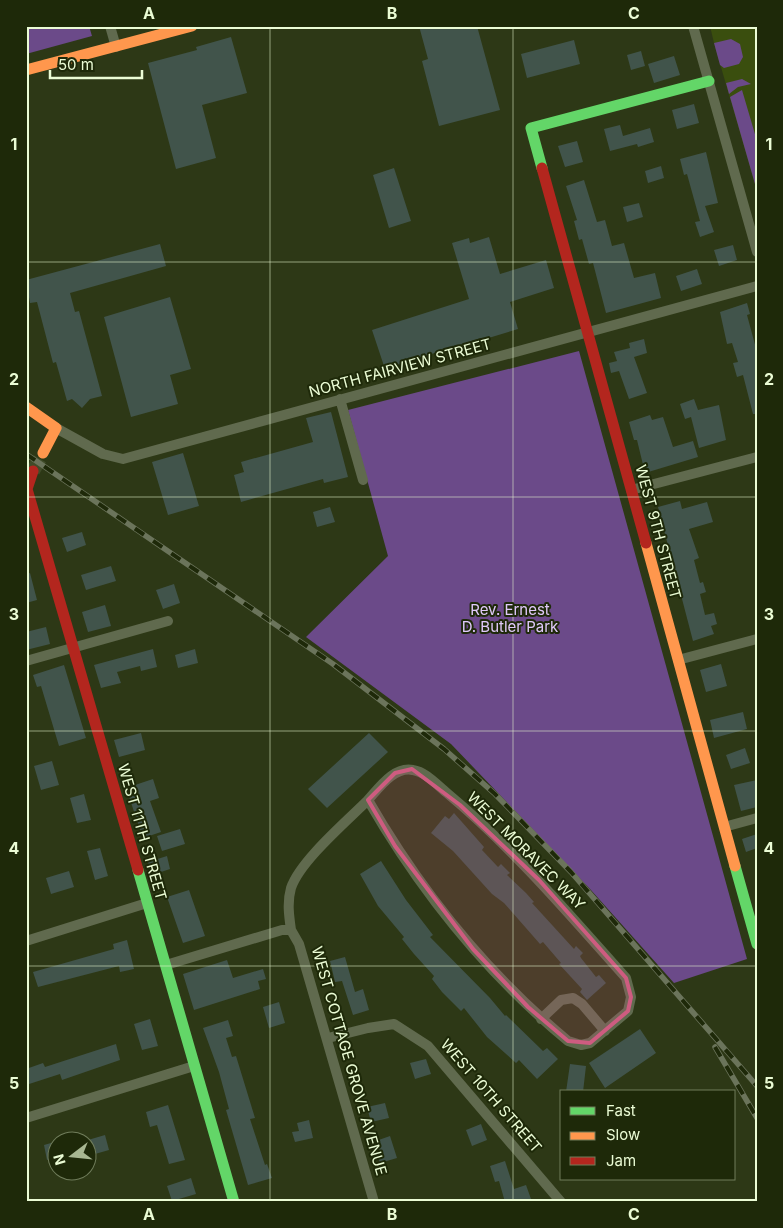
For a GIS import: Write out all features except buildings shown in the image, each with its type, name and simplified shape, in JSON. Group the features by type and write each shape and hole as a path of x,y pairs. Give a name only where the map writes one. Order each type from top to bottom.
{"street":[{"path":"110,26 116,47"},
{"path":"26,70 192,26"},
{"path":"693,26 757,252"},
{"name":"WEST 9TH STREET","path":"709,81 531,128 586,333 757,944"},
{"name":"NORTH FAIRVIEW STREET","path":"56,428 102,454 124,459 757,286"},
{"path":"340,399 364,480"},
{"path":"26,407 56,428 43,453"},
{"path":"631,490 757,457"},
{"name":"WEST 11TH STREET","path":"33,471 26,489 234,1202"},
{"path":"26,661 168,621"},
{"path":"678,660 757,638"},
{"name":"WEST MORAVEC WAY","path":"291,930 288,898 293,882 310,860 368,800 395,773 412,769 422,773 460,805 539,880 626,978 630,987 631,1005 628,1011 590,1043 576,1045 568,1041 505,985 442,912 395,846 368,800"},
{"path":"724,827 757,818"},
{"path":"26,941 147,903"},
{"path":"166,965 282,930 291,930"},
{"name":"WEST COTTAGE GROVE AVENUE","path":"291,930 299,944 328,1038 374,1202"},
{"path":"541,1019 561,1000 574,998 605,1031"},
{"name":"WEST 10TH STREET","path":"328,1038 394,1024 428,1046 561,1202"},
{"path":"26,1118 194,1066"}],"highlighted area":[{"path":"412,769 460,805 539,880 626,978 631,997 628,1011 590,1043 568,1041 528,1007 473,949 395,846 368,800 395,773"}],"shaded area":[{"path":"710,26 757,26 757,191 714,43"}],"green space":[{"path":"26,26 89,26 92,36 26,54"},
{"path":"731,39 740,44 743,57 739,64 724,68 720,65 714,43"},
{"path":"742,79 751,84 738,87 729,94 726,83"},
{"path":"742,90 757,141 757,191 730,97"},
{"name":"Rev. Ernest D. Butler Park","path":"579,351 747,959 674,983 590,889 451,744 306,637 388,556 348,410"}],"tunnel":[{"path":"33,471 43,453"}],"railway":[{"path":"26,454 333,664 444,749 495,794 571,872 757,1086"},
{"path":"715,1047 757,1118"}],"traffic: fast":[{"path":"542,168 531,128 709,81"},
{"path":"735,866 757,944"},
{"path":"138,870 234,1202"}],"traffic: slow":[{"path":"26,70 192,26"},
{"path":"26,407 56,428 43,453"},
{"path":"646,543 735,866"}],"traffic: jam":[{"path":"542,168 646,543"},
{"path":"33,471 27,489 138,870"}]}
